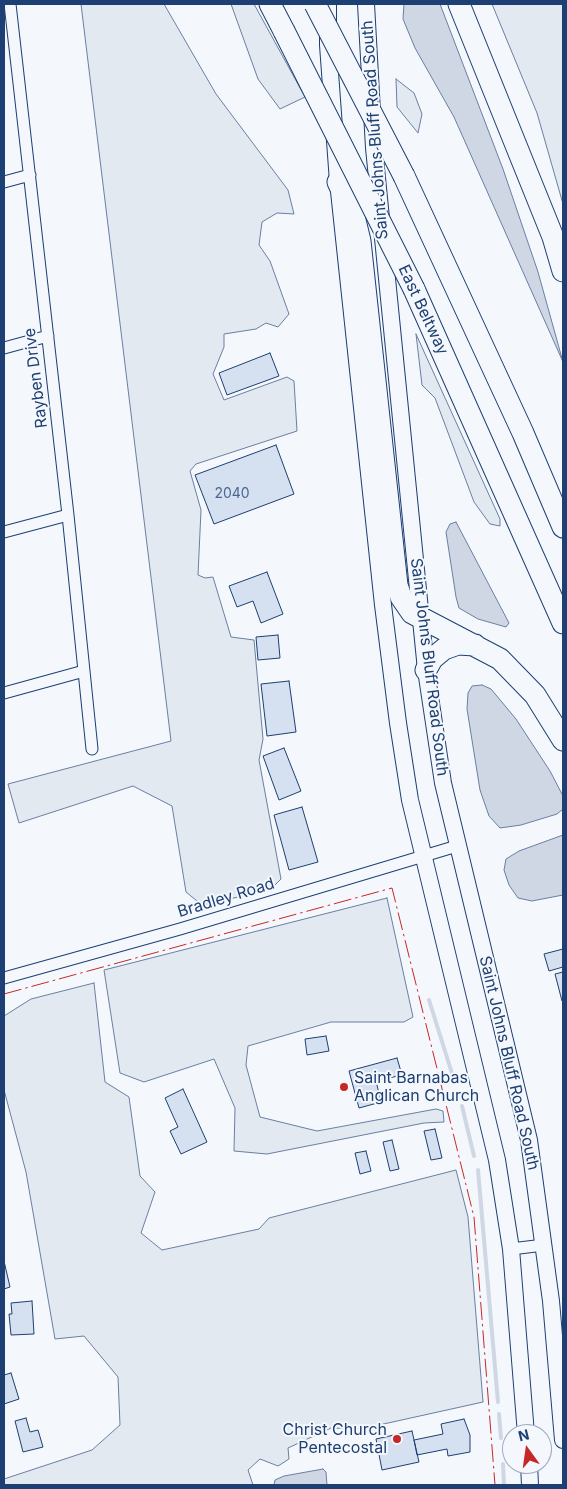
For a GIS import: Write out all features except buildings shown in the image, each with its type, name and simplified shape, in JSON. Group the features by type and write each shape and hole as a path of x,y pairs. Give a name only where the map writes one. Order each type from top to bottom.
{"highway":[{"name":"East Beltway","path":"270,4 414,289 563,623"},
{"path":"315,4 404,176 523,433 563,527"},
{"path":"459,4 553,237 563,271"},
{"path":"338,182 354,216 360,241 397,585 405,606 422,619 479,646 500,659 520,677 535,695 563,740"},
{"path":"426,670 438,654 450,646 466,644 479,646"}],"main road":[{"name":"Saint Johns Bluff Road South","path":"328,4 328,45 338,182 383,605 406,771 423,856 485,1107 496,1160 511,1249 525,1424"},
{"name":"Saint Johns Bluff Road South","path":"366,4 374,148 426,670 443,783 517,1083 529,1140 544,1245 563,1440"}],"street":[{"name":"Rayben Drive","path":"8,11 30,175 92,749"},
{"path":"4,182 30,175"},
{"path":"4,348 48,336"},
{"path":"4,532 68,515"},
{"path":"4,693 84,671"},
{"name":"Bradley Road","path":"4,978 180,929 457,846"},
{"path":"511,1249 544,1245"}],"shaded area":[{"path":"81,4 164,4 216,94 288,190 294,214 277,213 262,222 259,245 270,261 289,314 278,327 266,323 256,329 224,334 224,347 213,374 224,400 287,377 294,381 297,431 196,464 190,471 201,510 198,575 205,578 213,577 231,637 254,640 263,739 259,760 281,879 270,890 202,905 186,892 172,806 133,786 19,823 8,784 171,741"},
{"path":"231,4 254,4 305,97 280,109 258,79"},
{"path":"404,4 440,4 503,169 538,272 563,362 454,117 415,48 403,19"},
{"path":"492,4 563,4 563,204 537,113"},
{"path":"396,79 414,93 422,114 418,133 397,107"},
{"path":"416,334 500,519 500,526 490,524 474,502 435,398 422,385"},
{"path":"456,522 509,623 506,627 478,619 459,608 446,532 450,524"},
{"path":"482,685 491,689 516,719 550,771 563,796 563,809 557,814 521,825 500,828 489,816 480,790 467,709 468,693 472,686"},
{"path":"563,835 563,895 532,901 518,898 509,885 504,870 506,859 519,851"},
{"path":"387,898 413,1017 404,1022 331,1022 248,1046 246,1065 260,1117 317,1131 436,1109 443,1111 444,1122 424,1123 267,1154 234,1151 235,1108 214,1059 144,1082 120,1073 104,970"},
{"path":"94,983 105,1082 129,1097 140,1176 155,1192 141,1233 162,1250 259,1229 269,1218 456,1170 468,1217 483,1402 361,1429 331,1428 288,1448 289,1459 278,1466 260,1459 248,1470 253,1485 4,1485 4,1479 92,1450 120,1425 118,1377 84,1336 55,1339 26,1172 4,1090 4,1016 31,999"},
{"path":"323,1469 326,1472 327,1485 274,1485 275,1480 284,1476"}],"waterway":[{"path":"429,1000 455,1083"},
{"path":"462,1106 474,1156"},
{"path":"478,1170 498,1402"},
{"path":"499,1414 501,1438"},
{"path":"503,1474 504,1485"}],"power":[{"path":"4,994 392,888 474,1217 495,1485"}],"place":[{"name":"Saint Barnabas Anglican Church","path":"344,1087"},
{"name":"Christ Church Pentecostal","path":"397,1439"}]}
